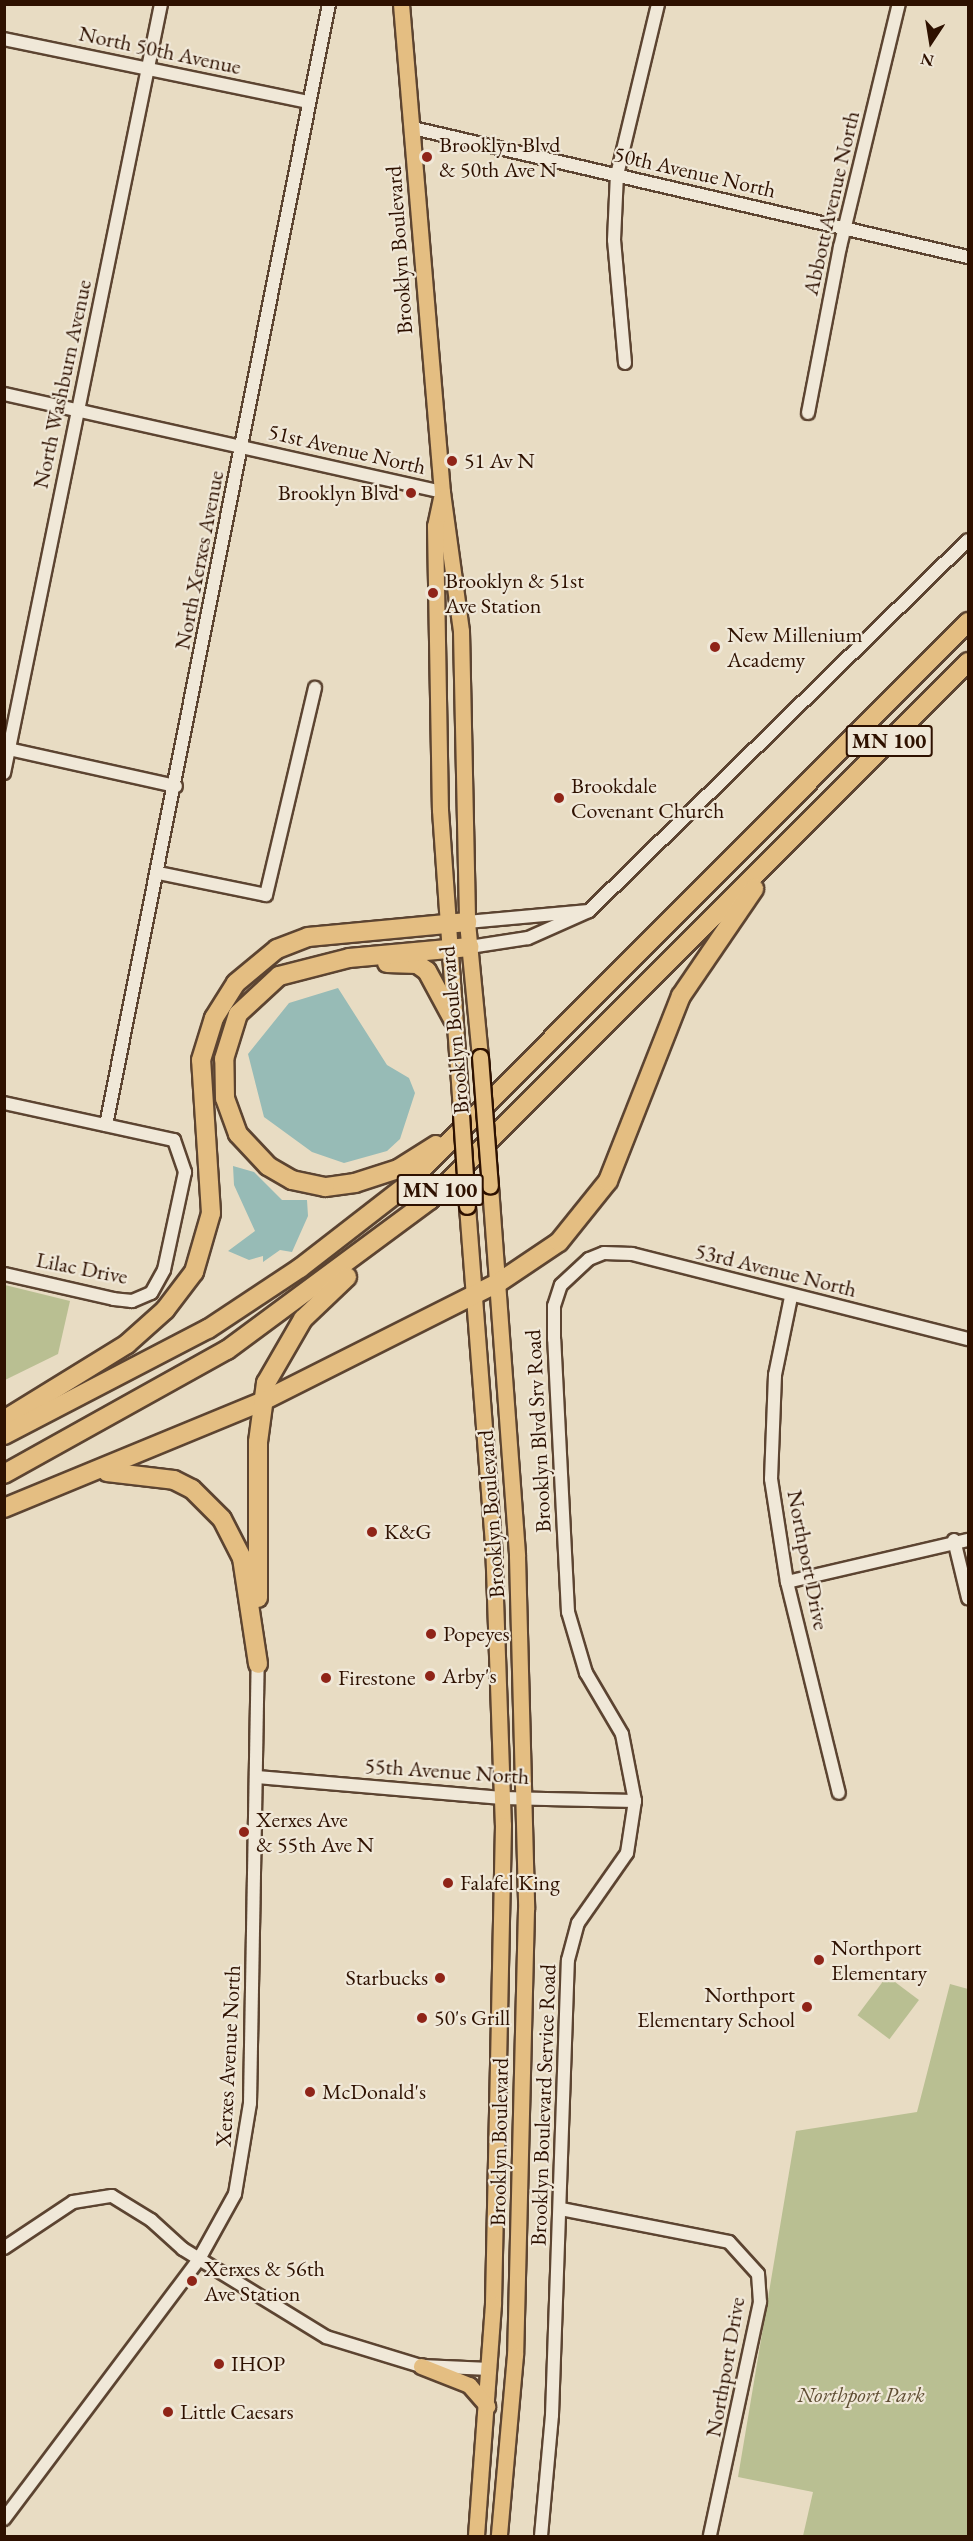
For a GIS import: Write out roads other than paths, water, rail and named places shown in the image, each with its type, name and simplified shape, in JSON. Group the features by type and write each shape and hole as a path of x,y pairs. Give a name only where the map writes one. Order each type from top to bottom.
{"highway":[{"name":"MN 100","path":"4,1435 164,1356 300,1268 403,1188 512,1083 969,622"},
{"name":"MN 100","path":"4,1474 227,1350 430,1200 969,662"},
{"path":"4,1508 88,1476 263,1401 498,1283 560,1242 600,1195 681,996 725,925 809,821"},
{"path":"4,1420 127,1344 165,1310 194,1272 210,1213 201,1060 214,1018 236,983 277,950 308,937 467,922"},
{"path":"470,947 446,948 298,969 265,985 245,1004 223,1070 238,1134 281,1175 337,1187 383,1175 432,1148 512,1083"},
{"path":"298,969 417,964 434,981 453,1019"},
{"path":"258,1598 263,1401 272,1366 303,1319 430,1200"},
{"path":"88,1476 124,1471 166,1478 192,1489 218,1513 242,1558 258,1664"}],"main road":[{"name":"Brooklyn Boulevard","path":"401,4 442,492 461,631 467,922 498,1283 517,1556 525,1798 522,2141 508,2450 499,2536"},
{"name":"Brooklyn Boulevard","path":"442,492 435,526 446,948 458,1074 471,1296 493,1541 502,1798 490,2369 476,2536"},
{"path":"421,2366 469,2385 487,2406"},
{"path":"490,2369 502,2385 508,2450"}],"street":[{"name":"North Washburn Avenue","path":"4,773 7,749 162,4"},
{"name":"North Xerxes Avenue","path":"106,1125 159,873 243,446 239,435 329,4"},
{"path":"625,363 614,240 617,175 658,4"},
{"name":"Abbott Avenue North","path":"808,413 847,229 899,4"},
{"name":"North 50th Avenue","path":"4,39 307,102"},
{"name":"50th Avenue North","path":"413,128 969,257"},
{"name":"51st Avenue North","path":"4,394 442,492"},
{"path":"470,947 534,937 589,911 969,540"},
{"path":"159,873 266,895 315,688"},
{"path":"7,749 176,786"},
{"path":"467,922 589,911"},
{"path":"4,1103 106,1125"},
{"name":"Lilac Drive","path":"4,1274 114,1299 132,1301 151,1293 164,1270 185,1172 183,1153 174,1140 106,1125"},
{"name":"53rd Avenue North","path":"575,1268 604,1253 632,1254 791,1297 969,1339"},
{"name":"Brooklyn Blvd Srv Road","path":"567,1599 554,1306 575,1268"},
{"name":"Northport Drive","path":"791,1297 771,1427 772,1490 787,1582 839,1793"},
{"path":"787,1582 954,1540 969,1540"},
{"path":"954,1540 969,1598"},
{"name":"Xerxes Avenue North","path":"4,2519 199,2259 235,2194 248,2135 257,1777 258,1598"},
{"name":"Brooklyn Boulevard Service Road","path":"541,2536 561,2209 568,1960 578,1923 627,1853 635,1801 625,1743 577,1651 567,1599"},
{"name":"55th Avenue North","path":"257,1777 502,1798 635,1801"},
{"path":"4,2248 73,2202 112,2196 199,2259 326,2337 421,2366 490,2369"},
{"name":"Northport Drive","path":"561,2209 729,2242 758,2274 760,2302 710,2536"}],"water":[{"path":"338,988 387,1065 409,1078 415,1093 400,1139 387,1151 344,1163 312,1152 264,1117 248,1054 289,1003"},
{"path":"233,1166 254,1172 282,1200 307,1200 308,1216 292,1252 280,1250 263,1262 263,1256 249,1260 228,1251 255,1231 234,1185"}],"place":[{"name":"Brooklyn Blvd & 50th Ave N","path":"427,157"},
{"name":"51 Av N","path":"452,461"},
{"name":"Brooklyn Blvd","path":"411,493"},
{"name":"Brooklyn & 51st Ave Station","path":"433,593"},
{"name":"New Millenium Academy","path":"715,647"},
{"name":"Brookdale Covenant Church","path":"559,798"},
{"name":"K&G","path":"372,1532"},
{"name":"Popeyes","path":"431,1634"},
{"name":"Arby's","path":"430,1676"},
{"name":"Firestone","path":"326,1678"},
{"name":"Xerxes Ave & 55th Ave N","path":"244,1832"},
{"name":"Falafel King","path":"448,1883"},
{"name":"Northport Elementary","path":"819,1960"},
{"name":"Starbucks","path":"440,1978"},
{"name":"Northport Elementary School","path":"807,2007"},
{"name":"50's Grill","path":"422,2018"},
{"name":"McDonald's","path":"310,2092"},
{"name":"Xerxes & 56th Ave Station","path":"192,2281"},
{"name":"IHOP","path":"219,2364"},
{"name":"Little Caesars","path":"168,2412"}],"park label":[{"name":"Northport Park","path":"861,2395"}]}
